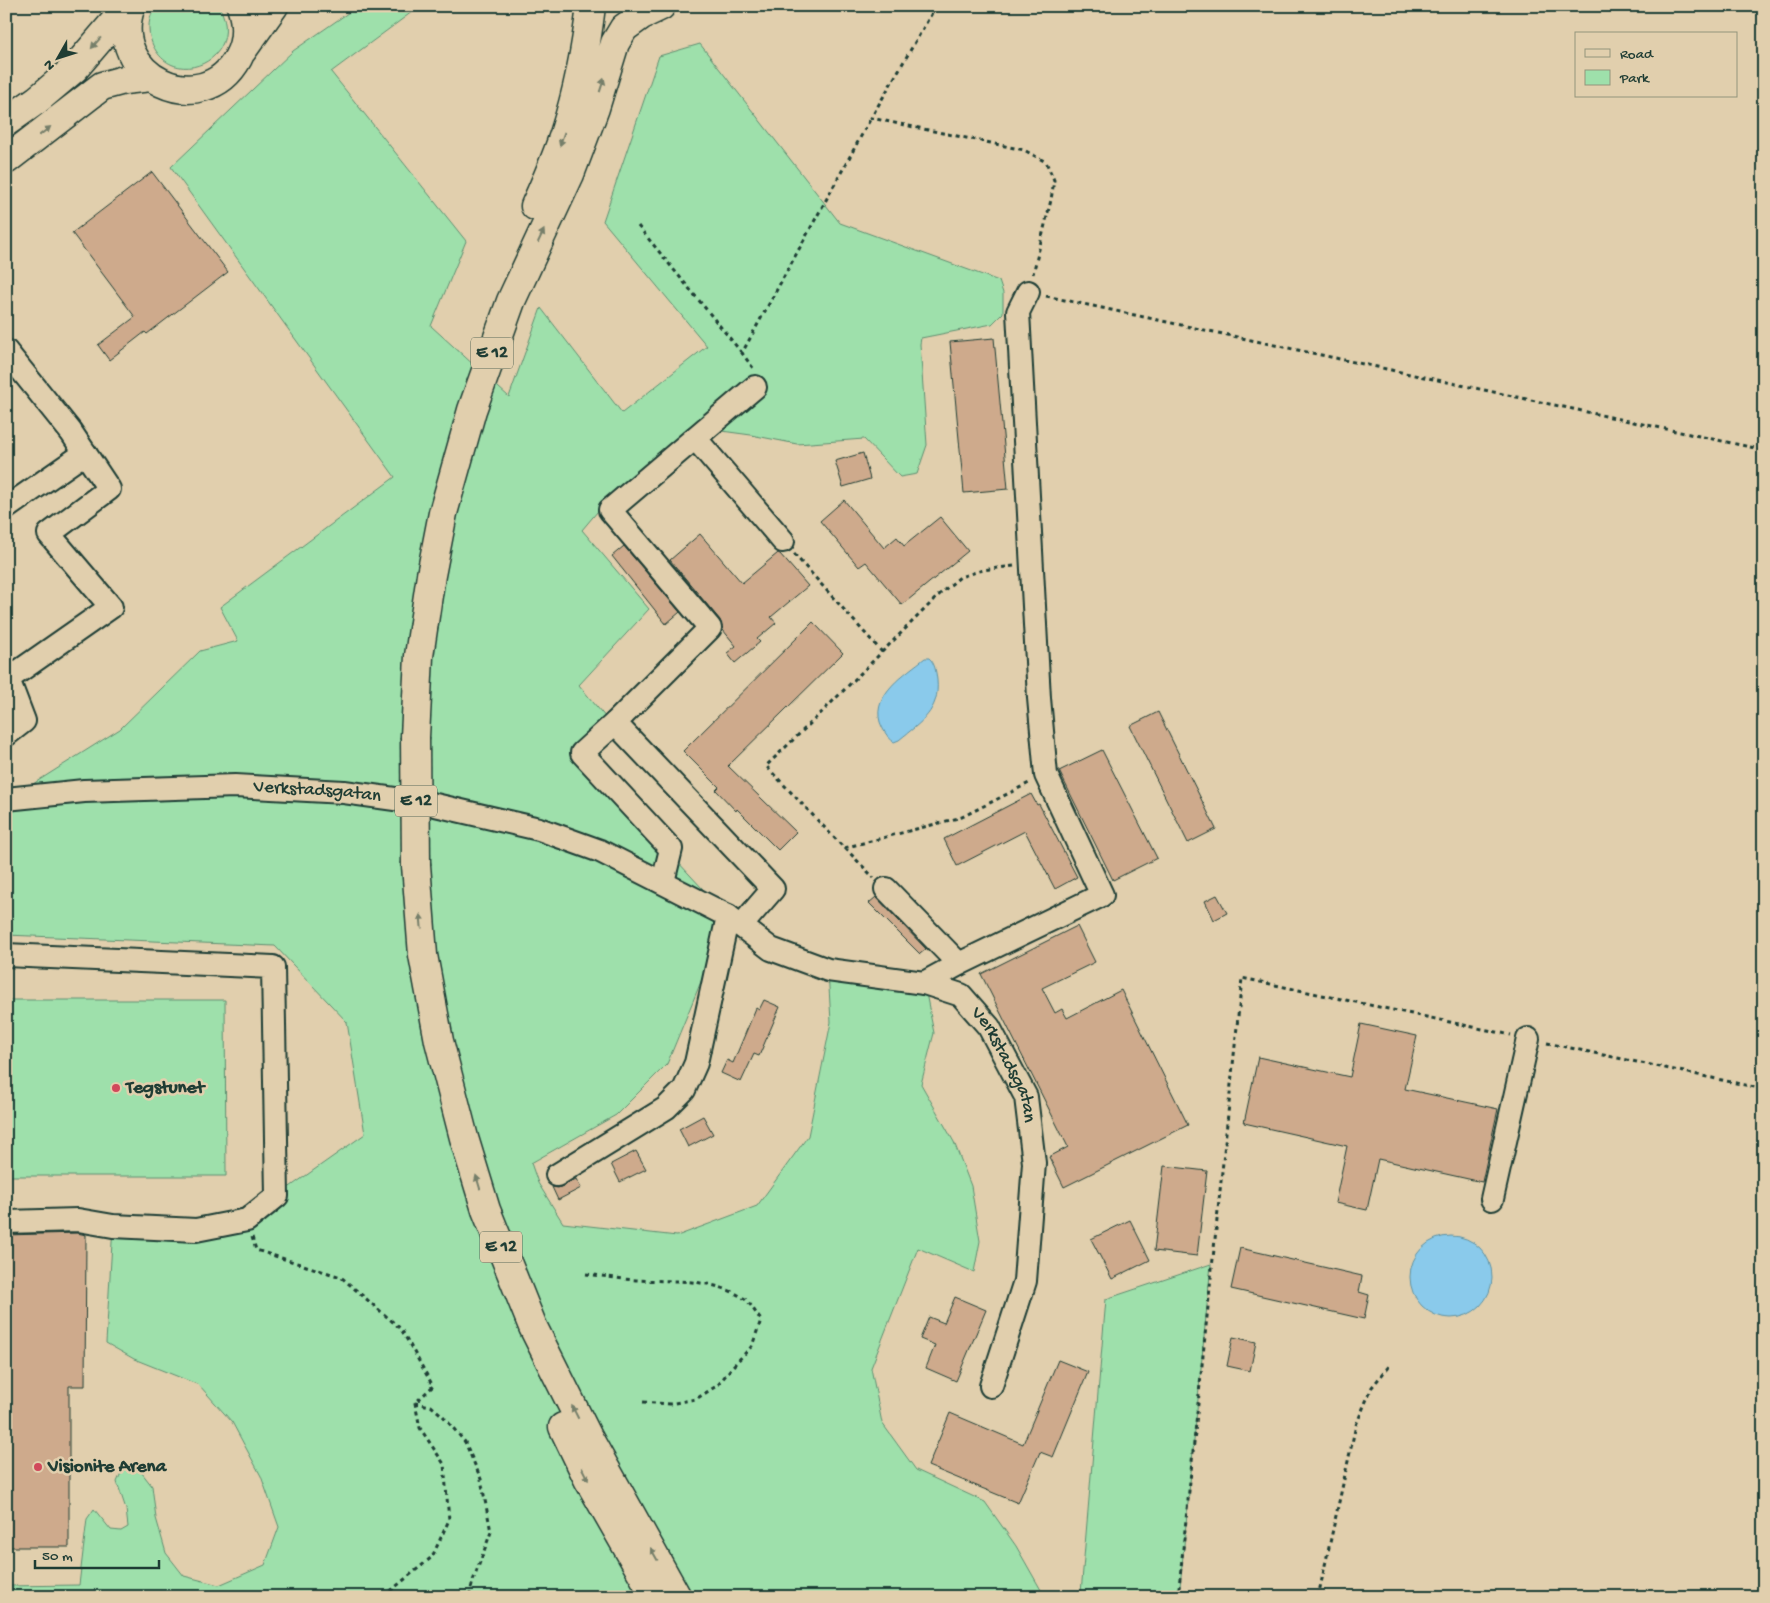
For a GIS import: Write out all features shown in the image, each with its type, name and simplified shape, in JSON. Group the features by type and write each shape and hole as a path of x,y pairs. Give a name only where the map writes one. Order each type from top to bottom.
{"main road":[{"path":"129,6 126,30 130,50 135,60 150,77 175,88 205,86 222,76 230,69 274,6"},
{"path":"6,122 37,100 75,68 129,6"},
{"path":"241,6 245,27 244,43 241,52"},
{"name":"E 12","path":"591,6 575,94 565,131 550,174 491,307 454,409 436,472 417,559 403,661 407,738 405,945 424,1047 452,1162 478,1240 516,1332 588,1479 656,1597"},
{"name":"E 12","path":"407,738 430,575 443,513 475,402 511,301 570,174 615,43 624,28 642,15 661,6"},
{"path":"6,160 102,86 124,80 150,77"},
{"name":"E 12","path":"407,864 438,1041 486,1210 533,1327 588,1437 677,1597"}],"street":[{"path":"924,984 959,964 1102,895 1046,774 1039,698 1018,312 1028,292"},
{"path":"6,350 71,432 109,489 49,534 111,607 8,679 24,722 6,735"},
{"path":"663,882 671,849 582,753 615,723 710,628 610,510 755,387"},
{"path":"695,438 784,541"},
{"path":"6,508 85,452"},
{"path":"557,1175 666,1108 684,1090 696,1063 734,921 774,889 615,723"},
{"name":"Verkstadsgatan","path":"6,799 84,791 235,786 344,792 431,804 540,829 600,851 663,882 734,921 771,949 828,970 924,984 961,995 989,1027 1026,1097 1034,1163 1025,1281 991,1386"},
{"path":"886,890 959,964"},
{"path":"6,955 273,967 278,1196 247,1220 196,1230 113,1226 78,1220 6,1222"},
{"path":"1492,1199 1528,1039"}],"path":[{"path":"742,353 871,118 936,6"},
{"path":"871,118 1024,150 1046,162 1054,180 1051,200 1028,292 1764,450"},
{"path":"638,226 742,353 755,372 755,387"},
{"path":"784,541 882,652"},
{"path":"886,890 766,766 942,592 960,577 983,570 1032,564"},
{"path":"844,848 962,817 1046,774"},
{"path":"1178,1597 1242,978 1764,1089"},
{"path":"247,1220 256,1250 341,1277 401,1328 433,1386 416,1402"},
{"path":"586,1274 636,1280 662,1279 695,1282 721,1288 746,1300 761,1320 752,1346 718,1385 696,1399 670,1404 642,1402"},
{"path":"1318,1597 1356,1425 1372,1387 1390,1364"},
{"path":"383,1597 432,1557 449,1520 444,1464 420,1428 416,1402"},
{"path":"416,1402 431,1406 454,1428 465,1442 480,1478 491,1532 473,1580 469,1597"}],"green space":[{"path":"156,6 219,6 225,25 224,41 216,54 204,63 190,67 175,66 162,58 152,43 149,33 150,19"},
{"path":"358,6 420,6 331,72 466,241 431,326 509,397 541,308 622,413 707,346 603,221 659,56 700,44 840,223 999,281 1003,293 1003,313 992,324 921,338 927,445 917,474 900,477 864,439 797,444 707,429 603,505 582,530 649,609 579,685 606,718 573,749 728,916 667,1064 616,1115 531,1163 538,1183 563,1223 677,1236 757,1206 808,1136 831,1022 828,970 924,983 934,1033 921,1084 954,1142 971,1186 980,1241 974,1272 918,1248 871,1368 882,1423 916,1470 985,1502 1016,1546 1045,1597 6,1597 6,1586 79,1585 87,1519 94,1509 111,1530 121,1531 128,1527 126,1509 117,1482 124,1466 135,1464 152,1486 156,1518 166,1553 184,1576 219,1585 265,1565 279,1527 261,1476 232,1422 199,1385 134,1359 106,1343 113,1226 196,1230 277,1196 365,1134 347,1022 275,946 6,935 6,801 120,729 200,651 238,641 220,607 395,477 171,167 293,51"},
{"name":"Tegstunet","path":"6,1000 225,1000 226,1176 6,1176"},
{"path":"1211,1264 1179,1597 1077,1597 1081,1593 1106,1299"}],"water":[{"path":"925,658 929,658 933,662 935,668 937,691 935,700 927,715 899,740 894,742 889,738 880,722 881,702 892,685 900,677"},
{"path":"1451,1236 1467,1239 1480,1248 1489,1261 1492,1277 1489,1293 1480,1306 1467,1315 1451,1318 1435,1315 1422,1306 1413,1293 1410,1277 1413,1261 1422,1248 1435,1239"}],"building":[{"path":"152,172 228,272 147,334 145,332 109,360 98,345 135,317 72,233"},
{"path":"994,338 1008,489 964,493 950,342"},
{"path":"863,453 870,479 843,487 835,461"},
{"path":"844,500 884,548 897,537 904,546 940,517 968,551 902,605 866,562 859,567 820,521"},
{"path":"700,534 742,583 778,553 808,586 771,617 776,623 757,639 760,642 735,663 727,653 736,646 723,630 720,620 670,560"},
{"path":"624,546 680,612 666,624 612,556"},
{"path":"813,622 843,653 728,766 796,832 778,850 737,809 736,811 716,790 719,787 683,751"},
{"path":"1158,712 1216,829 1188,843 1130,726"},
{"path":"1102,750 1157,858 1113,880 1059,771"},
{"path":"1031,794 1037,805 1039,804 1077,877 1055,889 1025,831 957,866 944,839"},
{"path":"1217,895 1227,913 1214,920 1205,901"},
{"path":"876,897 926,949 920,954 869,903"},
{"path":"1077,926 1095,962 1042,988 1055,1013 1062,1009 1067,1018 1121,990 1188,1125 1064,1187 1049,1157 1068,1147 981,974"},
{"path":"764,1000 780,1007 759,1056 754,1054 741,1082 721,1073 727,1060 733,1063 756,1008 759,1010"},
{"path":"1361,1024 1417,1036 1405,1089 1498,1109 1482,1182 1378,1159 1367,1210 1335,1203 1347,1146 1244,1123 1258,1057 1350,1077"},
{"path":"703,1116 713,1134 688,1147 679,1129"},
{"path":"636,1151 646,1169 620,1182 611,1164"},
{"path":"1164,1166 1207,1171 1197,1256 1154,1251"},
{"path":"576,1179 581,1188 558,1200 552,1187 558,1188"},
{"path":"1130,1220 1150,1260 1112,1279 1091,1239"},
{"name":"Visionite Arena","path":"77,1233 86,1235 85,1386 69,1386 69,1547 6,1547 6,1235"},
{"path":"1240,1248 1362,1276 1359,1292 1369,1295 1364,1319 1231,1289"},
{"path":"955,1297 986,1310 956,1381 926,1368 935,1345 920,1339 929,1317 944,1323"},
{"path":"1233,1337 1256,1342 1250,1371 1227,1366"},
{"path":"1058,1360 1088,1372 1053,1457 1040,1452 1018,1503 928,1466 950,1413 1023,1444"}],"place":[{"name":"Tegstunet","path":"116,1088"},
{"name":"Visionite Arena","path":"38,1467"}]}
